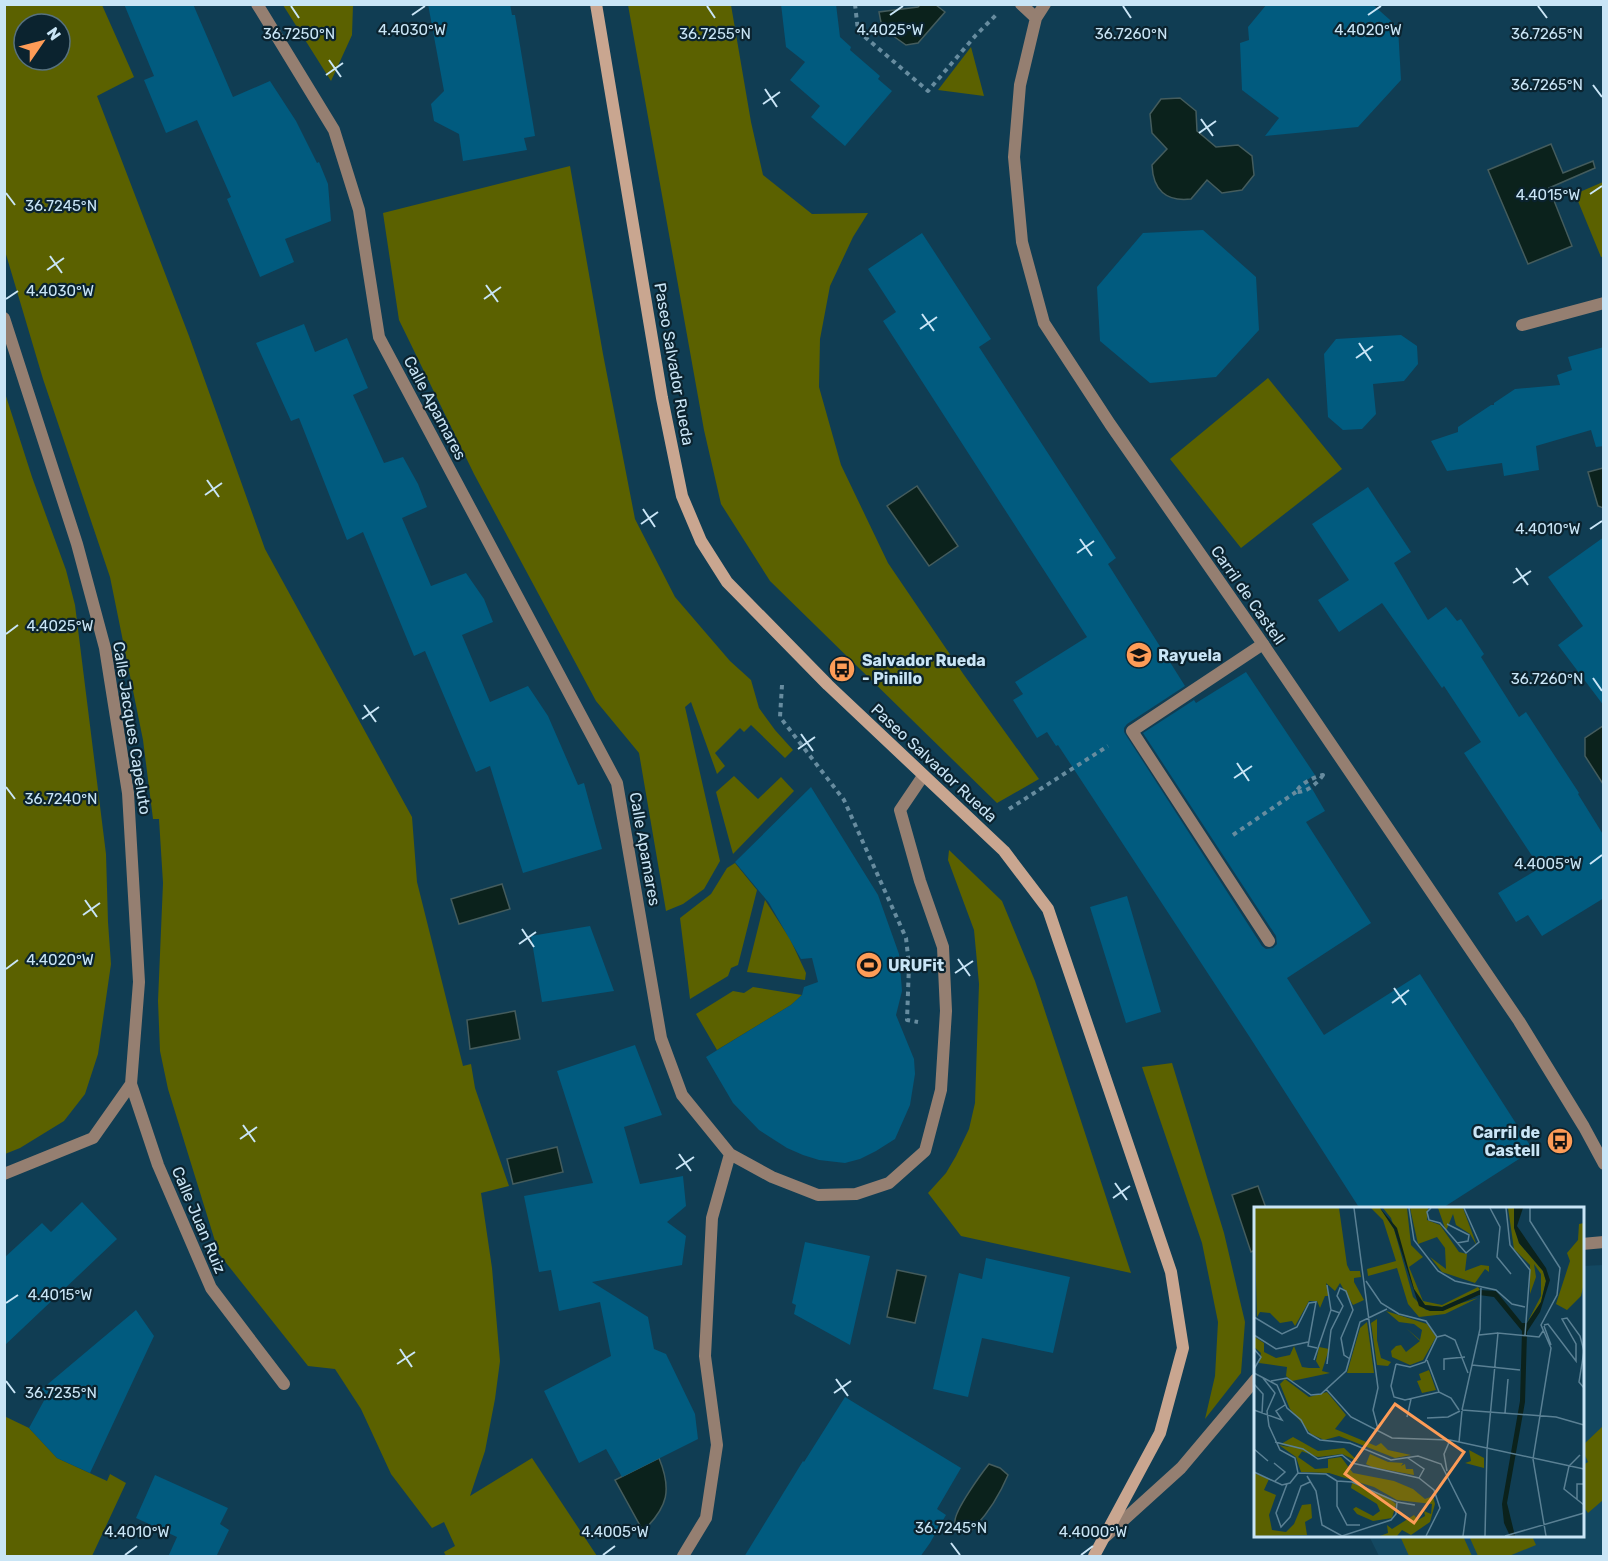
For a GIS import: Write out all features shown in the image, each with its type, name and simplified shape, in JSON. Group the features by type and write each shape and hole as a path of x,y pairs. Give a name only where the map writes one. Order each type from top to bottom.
{"main road":[{"name":"Paseo Salvador Rueda","path":"596,4 662,398 682,496 701,541 728,582 810,667 1004,851 1048,909 1171,1272 1183,1348 1160,1432 1094,1557"}],"street":[{"name":"Calle Apamares","path":"257,4 334,130 359,210 379,337 617,783 661,1038 682,1095 730,1154 771,1177 818,1195 856,1194 890,1183 925,1151 941,1089 946,1011 943,947 920,881 900,810 923,776"},
{"path":"1021,4 1036,18"},
{"name":"Carril de Castell","path":"1045,4 1036,18 1020,85 1014,157 1022,242 1044,323 1110,424 1263,644 1519,1021 1604,1164"},
{"path":"1522,325 1604,303"},
{"name":"Calle Jacques Capeluto","path":"4,318 77,544 105,648 129,793 140,982 131,1084"},
{"path":"1263,644 1132,731 1269,941"},
{"path":"4,1174 93,1138 131,1084"},
{"name":"Calle Juan Ruiz","path":"131,1084 158,1165 211,1288 284,1384"},
{"path":"683,1557 706,1518 717,1445 705,1356 712,1218 730,1154"},
{"path":"1584,1244 1604,1242"},
{"path":"1105,1537 1181,1468 1254,1381"}],"path":[{"path":"855,4 858,31 928,91 999,12"},
{"path":"782,685 780,717 844,800 906,938 909,965 908,1020 945,1030"},
{"path":"1010,809 1132,731"},
{"path":"1210,850 1296,792 1302,793 1318,779"}],"shaded area":[{"path":"4,5 102,5 134,77 97,96 189,336 265,549 412,817 417,882 463,1066 471,1064 475,1088 509,1186 481,1193 492,1268 500,1361 485,1451 470,1496 532,1458 597,1556 446,1556 444,1552 455,1546 444,1522 432,1528 391,1474 361,1409 335,1369 308,1366 219,1254 168,1089 160,1051 158,1001 163,883 159,819 153,819 143,740 110,577 43,379 5,251"},
{"path":"283,5 353,5 352,35 331,81"},
{"path":"628,5 731,5 751,122 763,175 812,214 868,213 853,237 830,286 820,339 819,387 841,465 888,563 964,675 1039,779 997,803 770,581 721,504 704,430"},
{"path":"920,5 936,5 945,12 918,43 906,45 882,28 879,12"},
{"path":"971,47 984,96 938,90"},
{"path":"1180,98 1196,111 1197,131 1216,147 1238,145 1252,156 1254,175 1242,190 1222,193 1207,180 1191,199 1182,199 1168,196 1158,188 1152,165 1167,149 1152,133 1150,114 1161,99"},
{"path":"1551,144 1563,173 1593,161 1595,168 1549,188 1572,246 1528,264 1488,170"},
{"path":"570,166 635,519 675,597 730,661 751,680 759,708 793,750 785,758 751,725 744,732 740,728 715,753 725,766 717,774 691,702 685,707 720,861 704,889 683,904 666,911 639,753 596,701 474,474 399,320 383,213"},
{"path":"1603,182 1604,256 1601,257 1575,194"},
{"path":"1268,378 1342,469 1241,548 1170,459"},
{"path":"4,390 32,477 66,570 75,605 106,854 111,964 98,1054 85,1094 64,1121 20,1148 5,1154"},
{"path":"1604,468 1603,508 1598,506 1588,472"},
{"path":"917,486 958,546 929,566 887,506"},
{"path":"1603,726 1603,784 1585,756 1585,738"},
{"path":"734,776 758,799 781,777 794,791 733,854 716,792"},
{"path":"949,850 1002,901 1035,981 1131,1273 961,1236 928,1193 946,1173 956,1156 969,1129 975,1103 979,984 974,930 948,860"},
{"path":"735,863 757,890 738,965 731,968 728,976 690,999 680,918 711,894 727,868"},
{"path":"502,884 510,909 459,924 451,899"},
{"path":"765,900 790,939 806,973 805,980 747,972"},
{"path":"753,987 802,995 791,1005 717,1050 696,1014 733,991 744,993"},
{"path":"515,1011 520,1039 470,1049 467,1020"},
{"path":"1172,1063 1224,1233 1245,1322 1241,1373 1205,1419 1215,1376 1218,1322 1202,1243 1142,1067"},
{"path":"557,1147 563,1172 513,1184 507,1159"},
{"path":"1258,1186 1266,1207 1254,1207 1254,1250 1251,1252 1232,1195"},
{"path":"1603,1265 1603,1556 1379,1556 1370,1537 1584,1537 1584,1266"},
{"path":"897,1270 926,1276 915,1323 887,1317"},
{"path":"4,1416 29,1428 57,1458 107,1481 110,1474 126,1483 92,1556 5,1556"},
{"path":"1603,1426 1603,1500 1588,1513 1584,1507 1584,1464 1588,1462 1584,1453 1584,1444"},
{"path":"659,1458 666,1480 665,1498 658,1514 643,1531 615,1480"},
{"path":"989,1464 1000,1468 1008,1475 997,1498 982,1518 971,1531 963,1532 955,1525 956,1516 969,1492"},
{"path":"1400,1537 1463,1537 1472,1556 1409,1556"},
{"path":"1469,1537 1532,1537 1536,1545 1509,1556 1478,1556"}],"building":[{"path":"124,4 193,4 233,97 270,81 296,121 317,163 319,162 328,184 331,221 285,239 294,262 260,277 227,199 231,197 197,120 166,133 144,80 154,76"},
{"path":"428,4 510,4 512,15 515,15 535,136 524,138 527,150 463,161 459,134 434,121 431,104 444,91"},
{"path":"781,4 836,4 840,37 851,47 850,50 880,76 878,79 892,91 845,146 811,117 820,106 790,80 805,62 786,47"},
{"path":"1267,4 1372,4 1398,27 1401,80 1358,127 1265,136 1279,118 1242,90 1240,43 1249,40 1248,27"},
{"path":"1203,230 1256,277 1259,330 1216,377 1150,383 1100,341 1097,287 1143,233"},
{"path":"922,233 991,339 979,347 1116,558 1108,564 1185,686 1127,724 1124,732 1266,949 1273,948 1277,944 1276,936 1143,733 1194,700 1196,703 1246,672 1315,775 1307,780 1325,811 1306,822 1371,923 1287,978 1324,1035 1420,974 1533,1150 1444,1207 1359,1207 1058,745 1056,746 1047,732 1037,738 1013,700 1023,694 1015,682 1087,637 883,321 896,312 868,269"},
{"path":"304,324 315,352 347,338 368,388 353,395 384,463 403,457 418,484 427,507 402,518 431,586 466,573 484,599 493,622 462,635 490,702 528,686 548,716 578,785 584,783 602,849 523,873 490,766 476,772 425,651 414,656 363,532 347,540 299,418 291,421 256,343"},
{"path":"1401,335 1417,346 1418,364 1404,381 1373,384 1376,414 1362,429 1343,430 1328,417 1324,354 1336,339"},
{"path":"1604,347 1604,446 1596,447 1591,430 1536,446 1539,470 1504,476 1502,463 1447,471 1431,441 1458,432 1458,427 1515,389 1560,385 1557,375 1572,370 1568,357"},
{"path":"1368,487 1411,552 1394,563 1428,620 1446,607 1457,621 1461,619 1484,654 1481,657 1519,717 1526,712 1604,836 1604,898 1542,936 1528,915 1516,922 1498,893 1540,868 1464,753 1481,742 1444,686 1442,688 1382,603 1339,632 1318,600 1349,580 1312,524"},
{"path":"1604,537 1604,706 1558,645 1583,626 1548,577"},
{"path":"811,787 878,895 899,954 902,991 896,1015 914,1059 915,1074 910,1105 895,1139 860,1159 845,1163 819,1160 803,1155 787,1148 759,1130 733,1103 706,1057 791,1005 802,995 804,987 818,982 812,958 801,959 769,903 735,862"},
{"path":"1127,896 1161,1012 1126,1023 1090,907"},
{"path":"590,926 614,991 542,1002 531,936"},
{"path":"635,1045 662,1115 624,1127 640,1184 683,1176 686,1206 667,1222 686,1236 682,1265 592,1282 648,1317 654,1349 666,1354 695,1414 698,1439 622,1477 606,1449 579,1463 544,1391 611,1356 600,1302 559,1311 551,1270 539,1272 524,1196 593,1183 557,1071"},
{"path":"82,1202 117,1239 4,1346 4,1258 42,1223 51,1232"},
{"path":"805,1242 870,1256 850,1345 794,1314 796,1305 792,1303"},
{"path":"986,1258 1070,1277 1053,1353 982,1338 968,1397 933,1389 959,1273 982,1279"},
{"path":"136,1310 154,1336 90,1473 57,1458 29,1428 47,1395 42,1389"},
{"path":"845,1397 961,1468 937,1509 946,1515 930,1543 920,1557 744,1557 803,1461"},
{"path":"155,1475 228,1508 220,1524 229,1530 216,1557 168,1557 177,1537 136,1518"}],"place":[{"name":"Rayuela","path":"1139,655"},
{"name":"Salvador Rueda - Pinillo","path":"842,669"},
{"name":"URUFit","path":"869,965"},
{"name":"Carril de Castell","path":"1560,1141"}]}
